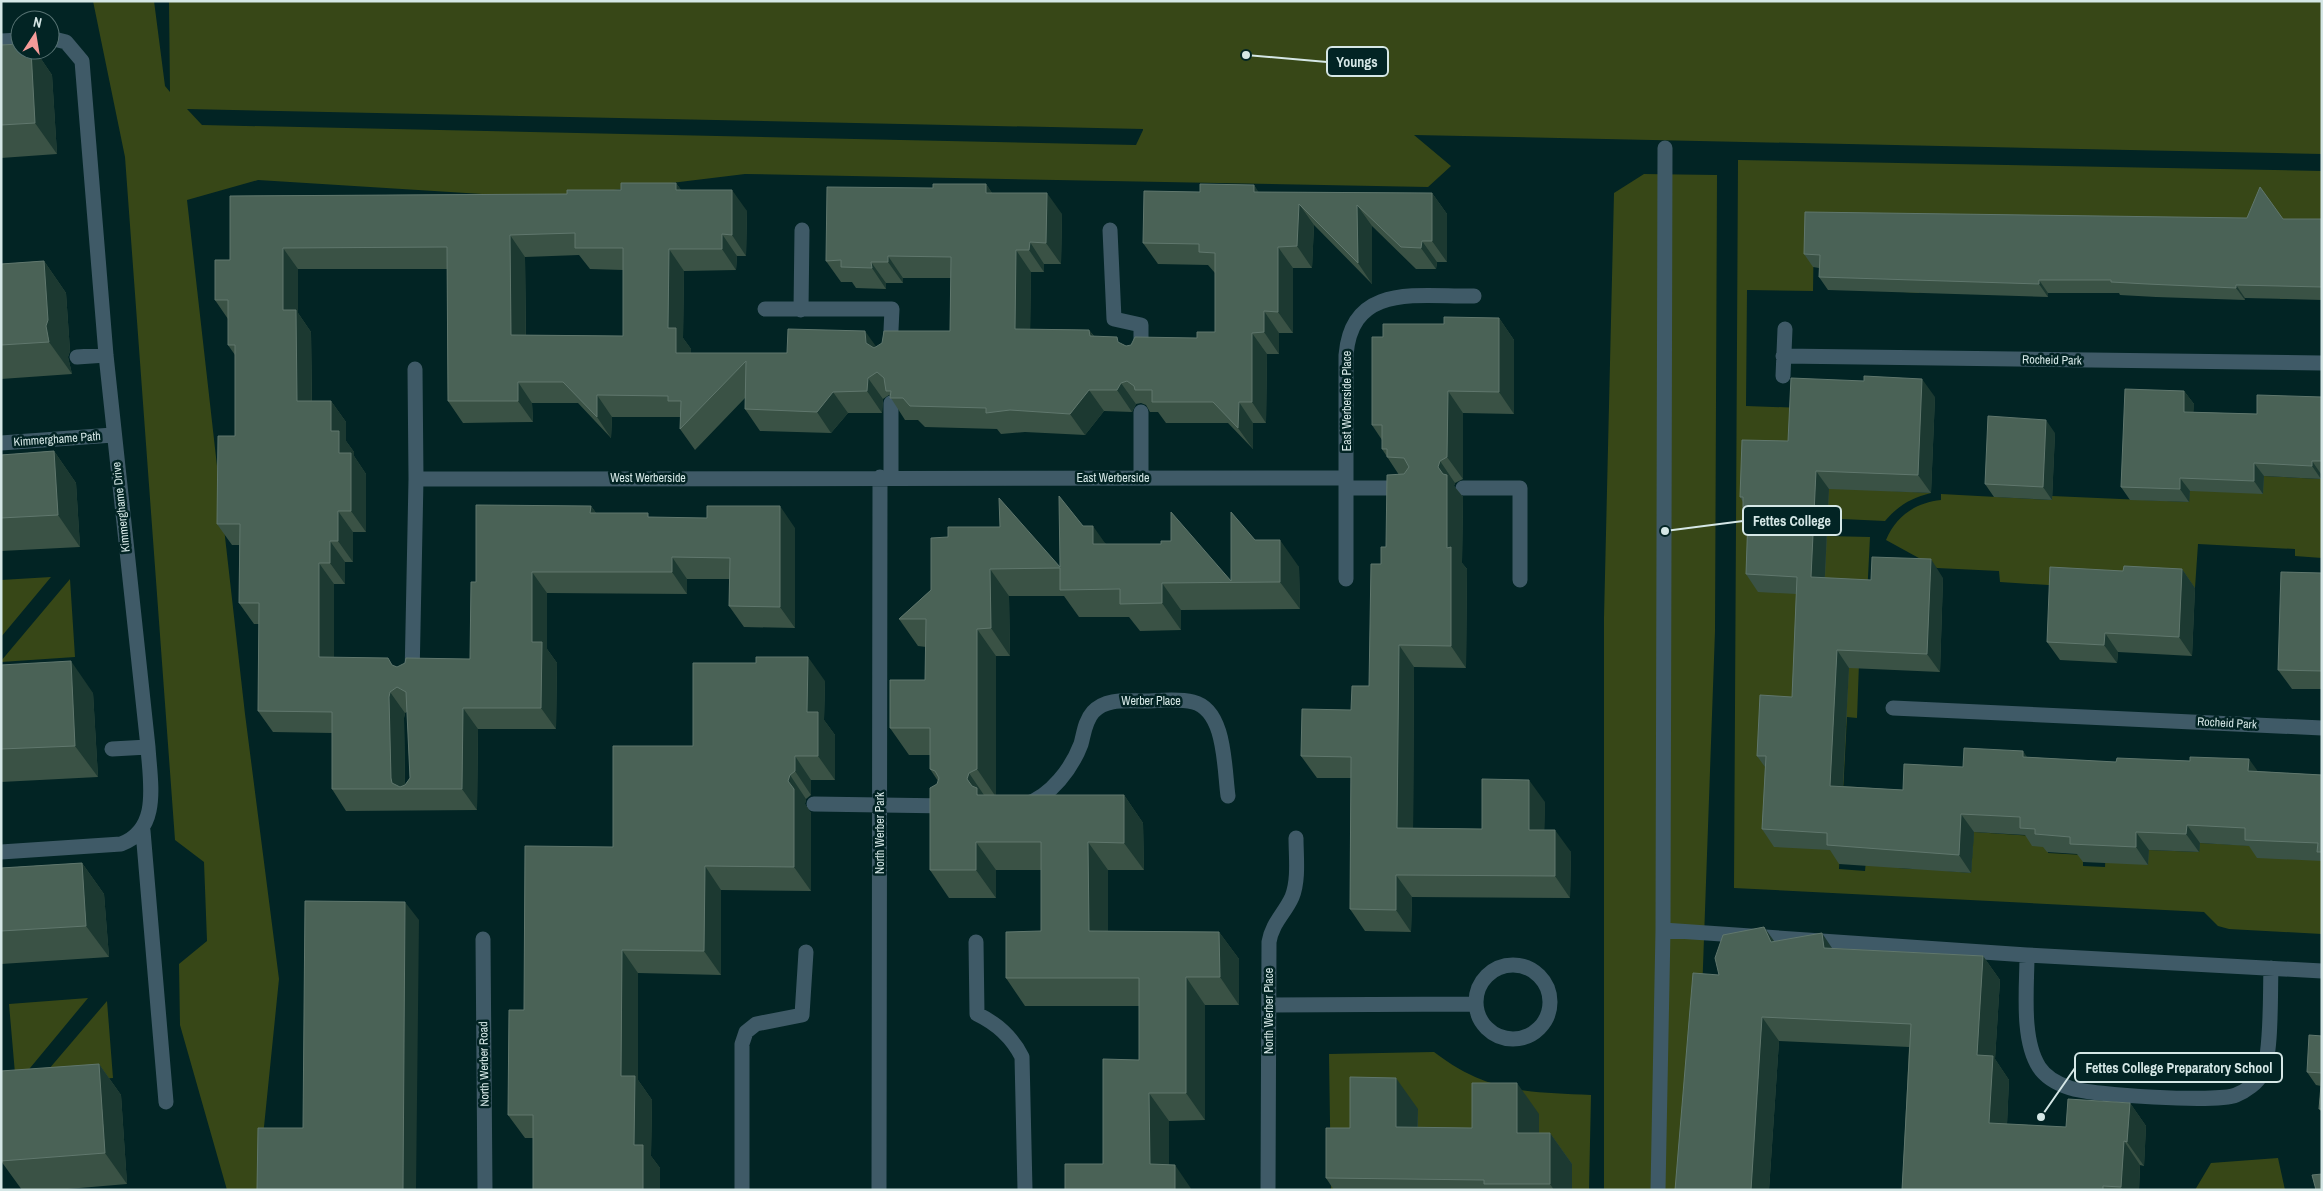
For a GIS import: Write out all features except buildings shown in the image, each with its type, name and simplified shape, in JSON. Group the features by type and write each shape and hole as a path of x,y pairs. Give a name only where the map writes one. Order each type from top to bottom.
{"street":[{"name":"Kimmerghame Drive","path":"60,40 66,42 82,61 113,435 148,747 149,806 148,820 142,831"},
{"path":"1658,1190 1663,930 1665,148"},
{"path":"801,310 802,230"},
{"path":"1110,230 1114,319 1141,325 1141,358"},
{"name":"East Werberside Place","path":"1346,579 1346,356 1350,331 1356,318 1371,305 1387,299 1474,296"},
{"path":"765,309 892,309 890,360"},
{"path":"1783,376 1785,328"},
{"path":"77,356 106,355"},
{"name":"Rocheid Park","path":"1783,356 2322,363"},
{"path":"412,679 416,479 415,370"},
{"name":"North Werber Park","path":"879,1190 880,806 885,477 891,403"},
{"path":"1141,412 1141,478"},
{"name":"Kimmerghame Path","path":"1,443 113,435"},
{"name":"East Werberside","path":"885,477 1141,478 1346,483 1415,488"},
{"name":"West Werberside","path":"416,479 885,477"},
{"path":"1463,488 1520,488 1520,580"},
{"name":"Werber Place","path":"1011,806 1032,802 1052,788 1068,770 1078,753 1090,716 1104,704 1118,701 1191,702 1206,708 1218,725 1228,796"},
{"name":"Rocheid Park","path":"1893,708 2322,728"},
{"path":"112,749 148,747"},
{"path":"814,804 949,806"},
{"path":"1,852 121,844 133,839 142,831"},
{"path":"142,831 166,1102"},
{"name":"North Werber Place","path":"1268,1190 1270,935 1295,889 1296,838"},
{"path":"1663,930 2322,971"},
{"name":"North Werber Road","path":"483,939 485,1190"},
{"path":"976,942 978,1014 1002,1030 1017,1047 1022,1057 1025,1190"},
{"path":"742,1190 742,1044 746,1032 756,1024 802,1015 806,952"},
{"path":"2027,954 2028,1029 2040,1067 2053,1081 2071,1089 2096,1093 2182,1098 2236,1096 2253,1085 2263,1073 2267,1057 2272,968"},
{"path":"1514,964 1526,967 1545,983 1549,994 1550,1007 1546,1019 1539,1029 1529,1036 1517,1040 1505,1039 1493,1034 1484,1027 1477,1016 1475,1004 1476,991 1490,972 1502,966 1514,964"},
{"path":"1269,1005 1475,1004"}],"green space":[{"path":"93,1 154,1 165,86 170,92 169,1 2322,1 2322,154 1414,135 1451,166 1428,187 745,174 548,198 258,180 187,200 245,714 279,979 259,1190 227,1190 180,1025 179,964 207,941 204,862 175,840 125,157","holes":["187,109 1143,129 1136,145 202,125"]},
{"path":"1738,160 2322,171 2319,299 2280,299 2283,221 1920,227 1919,293 1903,292 1814,225 1813,291 1747,290 1746,406 1803,408 1810,595 1859,663 1857,718 1847,717 1839,869 1865,871 1866,860 1898,862 1898,868 1912,869 1913,863 1948,864 1947,871 1971,873 1974,832 2033,836 2048,847 2048,853 2083,855 2083,866 2105,867 2109,779 2149,850 2199,852 2200,843 2258,846 2322,857 2322,934 2229,929 2218,926 2204,912 1734,888"},
{"path":"1644,174 1717,175 1715,631 1695,1190 1604,1190 1604,618 1614,193"},
{"path":"1823,461 1873,490 1931,493 1906,503 1885,521 1821,518"},
{"path":"2322,474 2322,558 2295,556 2295,549 2198,544 2195,588 2064,586 2000,582 1999,571 1937,568 1886,540 1895,524 1908,512 1923,504 1941,500 1941,494 2051,500 2052,496 2189,502 2190,487 2264,476 2321,479"},
{"path":"1826,536 1870,537 1867,597 1824,595"},
{"path":"51,577 1,637 1,580"},
{"path":"70,579 75,657 1,662 1,661"},
{"path":"88,998 16,1085 9,1004"},
{"path":"107,1001 113,1078 37,1083"},
{"path":"1434,1052 1472,1076 1508,1088 1547,1093 1591,1095 1589,1190 1572,1190 1572,1164 1493,1164 1348,1190 1331,1190 1329,1054"},
{"path":"2278,1158 2285,1190 2195,1190 2211,1163"}],"place":[{"name":"Youngs","path":"1246,55"},
{"name":"Fettes College","path":"1665,531"},
{"name":"Fettes College Preparatory School","path":"2041,1117"}]}
